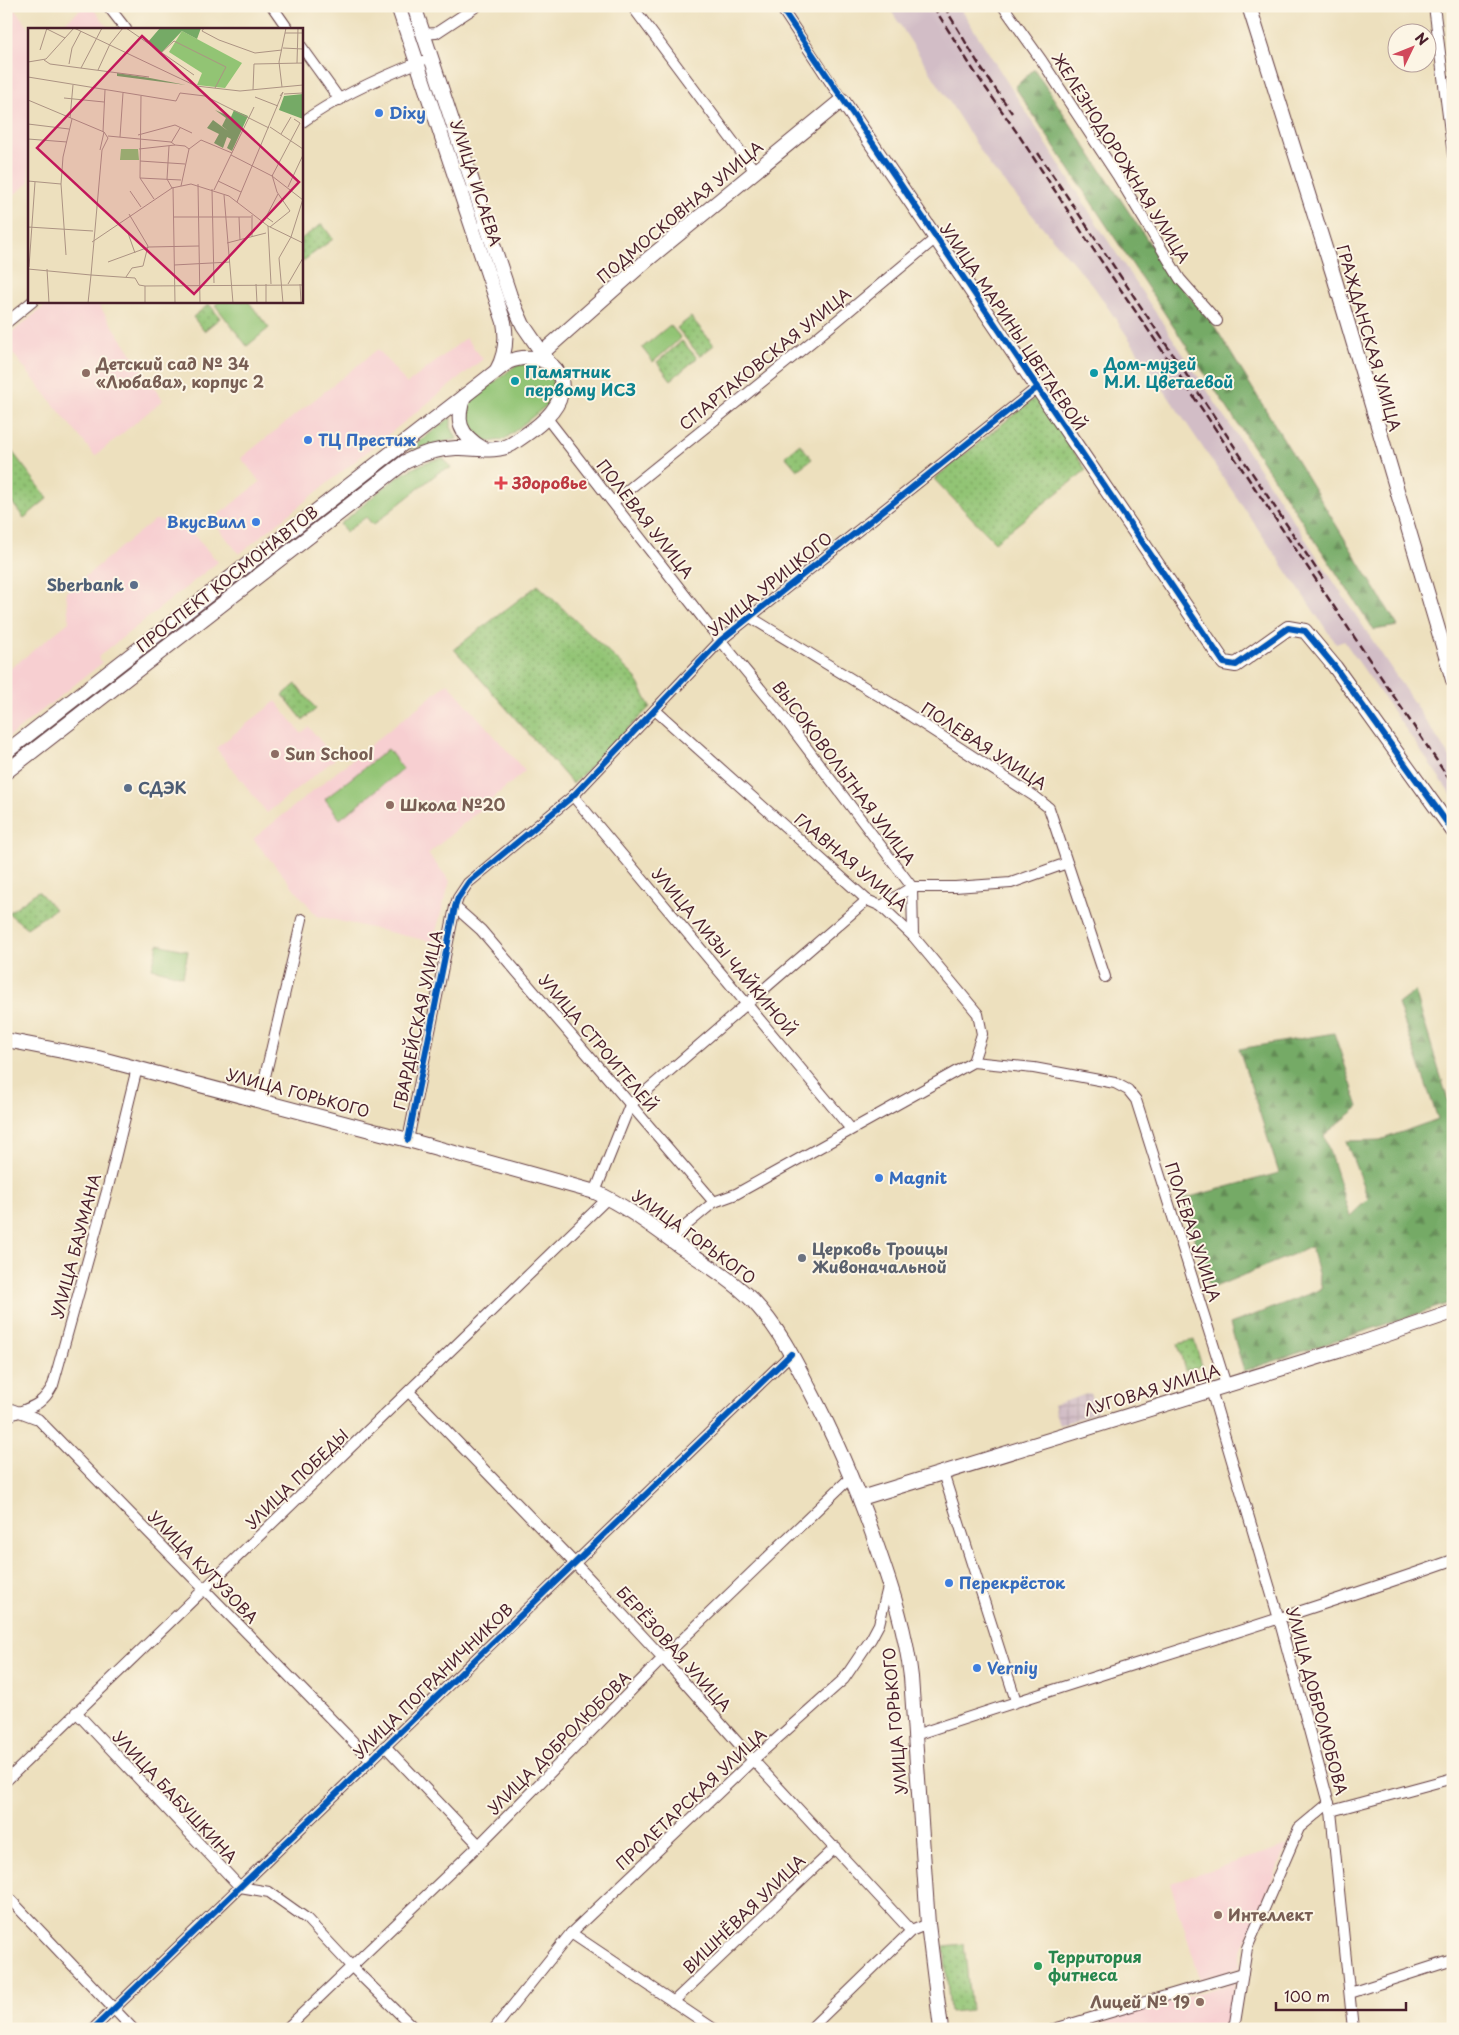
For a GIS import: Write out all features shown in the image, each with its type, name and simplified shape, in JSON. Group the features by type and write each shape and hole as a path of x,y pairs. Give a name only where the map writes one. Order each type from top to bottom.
{"main road":[{"name":"УЛИЦА ИСАЕВА","path":"398,6 424,60 507,288 523,325 545,358"},
{"name":"УЛИЦА ИСАЕВА","path":"414,6 423,34 424,60 504,322 506,333 504,355 497,370"},
{"name":"ГРАЖДАНСКАЯ УЛИЦА","path":"1249,6 1332,270 1453,680"},
{"name":"ПОДМОСКОВНАЯ УЛИЦА","path":"545,358 624,280 842,100"},
{"name":"УЛИЦА МАРИНЫ ЦВЕТАЕВОЙ","path":"842,100 1224,663 1236,665 1288,628 1305,632 1335,667 1453,831"},
{"name":"ПРОСПЕКТ КОСМОНАВТОВ","path":"6,752 508,362 522,356 545,358 559,375 561,392 558,401 546,417 505,447 490,450 483,448 453,448 414,457 405,462 6,772"},
{"path":"464,396 459,415 462,429 472,442 483,448"},
{"name":"УЛИЦА ГОРЬКОГО","path":"6,1040 98,1058 137,1068 595,1192 608,1198 728,1279 753,1301 773,1324 791,1354 825,1417 852,1476 908,1643 916,1734 928,1924 940,2029"},
{"name":"ЛУГОВАЯ УЛИЦА","path":"860,1498 1211,1390 1453,1312"}],"street":[{"path":"108,6 125,28"},
{"path":"272,6 287,28"},
{"path":"423,34 436,33 476,6"},
{"path":"632,6 756,171"},
{"name":"УЛИЦА МАРИНЫ ЦВЕТАЕВОЙ","path":"780,6 842,100"},
{"name":"ЖЕЛЕЗНОДОРОЖНАЯ УЛИЦА","path":"1003,6 1042,61 1117,175 1180,279 1218,321"},
{"path":"1434,6 1453,155"},
{"path":"302,47 340,100"},
{"path":"302,122 318,110 397,71 424,60"},
{"name":"СПАРТАКОВСКАЯ УЛИЦА","path":"613,502 820,335 936,238"},
{"path":"6,323 31,302"},
{"name":"УЛИЦА УРИЦКОГО","path":"455,907 458,898 468,883 573,796 721,640 1038,387"},
{"name":"ПОЛЕВАЯ УЛИЦА","path":"546,417 721,640"},
{"name":"ПОЛЕВАЯ УЛИЦА","path":"750,617 889,702 1034,796 1049,808 1105,977"},
{"name":"ВЫСОКОВОЛЬТНАЯ УЛИЦА","path":"721,640 778,710 912,887 913,936"},
{"name":"ГЛАВНАЯ УЛИЦА","path":"656,710 867,900 881,906 913,936 978,1014 982,1034 973,1062"},
{"name":"УЛИЦА ЛИЗЫ ЧАЙКИНОЙ","path":"573,796 748,1003 851,1129"},
{"path":"881,906 912,887 955,887 1011,883 1067,863"},
{"path":"595,1192 630,1105 867,900"},
{"name":"УЛИЦА СТРОИТЕЛЕЙ","path":"455,907 481,930 714,1202"},
{"name":"ГВАРДЕЙСКАЯ УЛИЦА","path":"408,1140 455,907"},
{"path":"259,1102 302,919"},
{"path":"670,1239 714,1202 736,1194 973,1062"},
{"name":"ПОЛЕВАЯ УЛИЦА","path":"973,1062 1055,1072 1115,1083 1128,1090 1136,1100 1226,1385"},
{"name":"УЛИЦА БАУМАНА","path":"11,1415 37,1406 47,1397 54,1385 107,1191 137,1068"},
{"name":"УЛИЦА ПОБЕДЫ","path":"6,1781 410,1392 608,1198"},
{"name":"УЛИЦА ПОГРАНИЧНИКОВ","path":"93,2029 791,1354"},
{"name":"УЛИЦА ДОБРОЛЮБОВА","path":"1211,1390 1279,1619 1330,1807 1353,2029"},
{"name":"БЕРЁЗОВАЯ УЛИЦА","path":"410,1392 664,1658 753,1760 836,1847 911,1931"},
{"name":"УЛИЦА КУТУЗОВА","path":"6,1408 11,1415 38,1419 371,1760"},
{"path":"943,1473 1016,1701"},
{"name":"УЛИЦА ДОБРОЛЮБОВА","path":"286,2029 479,1845 664,1658 852,1476"},
{"path":"916,1734 1279,1619 1453,1560"},
{"name":"ПРОЛЕТАРСКАЯ УЛИЦА","path":"494,2029 571,1933 753,1760 844,1678 879,1624 889,1582"},
{"name":"УЛИЦА БАБУШКИНА","path":"76,1712 240,1887 269,1892 292,1907 415,2029"},
{"path":"385,1746 479,1845"},
{"path":"1234,2029 1247,1948 1299,1828 1330,1807 1453,1778"},
{"name":"ВИШНЁВАЯ УЛИЦА","path":"673,2002 836,1847"},
{"path":"6,1895 134,2029"},
{"path":"810,2029 911,1931 928,1924"},
{"path":"571,1933 714,2029"},
{"path":"1350,1993 1453,1960"},
{"path":"1054,2029 1243,1973"}],"shaded area":[{"path":"6,6 12,6 29,28 28,184 6,201"},
{"path":"85,6 91,6 108,28 58,28"},
{"path":"888,6 959,6 1101,230 1453,762 1453,797 1344,641 1336,644 1094,287 991,167"},
{"name":"Детский сад № 34 «Любава», корпус 2","path":"50,302 97,302 163,400 95,456 6,345 6,337"},
{"path":"466,338 483,359 239,554 212,520 260,482 241,458 378,349 407,384"},
{"path":"154,520 181,521 218,562 98,657 102,663 6,739 6,672 69,622 66,592"},
{"name":"Школа №20","path":"448,683 525,771 428,854 450,881 433,942 317,916 253,839"},
{"name":"Sun School","path":"276,701 301,733 309,727 335,759 267,813 216,748"},
{"path":"1090,1393 1097,1412 1059,1425 1053,1405"},
{"name":"Интеллект","path":"1288,1845 1242,1948 1239,1968 1200,1979 1170,1883"},
{"name":"Лицей № 19","path":"1235,1982 1228,2029 1082,2029 1205,1991"}],"green space":[{"path":"1034,69 1168,271 1215,327 1398,626 1374,630 1015,87"},
{"path":"322,224 333,239 303,261 302,238"},
{"path":"219,302 249,302 269,328 247,346 215,305"},
{"path":"209,304 220,318 204,331 193,317"},
{"path":"691,317 714,345 700,356 677,328"},
{"path":"670,325 681,338 653,362 642,348"},
{"path":"682,341 697,358 671,380 657,362"},
{"path":"530,363 542,368 552,378 553,392 547,405 505,439 490,442 476,437 466,418 466,412 474,398 515,366"},
{"path":"1037,396 1086,470 995,542 934,479"},
{"path":"451,417 451,427 457,439 409,450"},
{"path":"800,444 812,459 797,470 785,456"},
{"path":"11,450 48,498 24,518 6,495 6,453"},
{"path":"443,458 451,468 439,472 373,525 366,517 346,532 340,524 401,475 415,467"},
{"path":"538,585 635,677 650,707 573,784 454,649"},
{"path":"296,684 316,709 303,720 283,695"},
{"path":"388,749 403,769 340,819 325,799"},
{"path":"38,891 55,909 27,928 8,913"},
{"path":"158,944 188,951 183,976 152,968"},
{"path":"1415,991 1453,1117 1453,1302 1244,1371 1230,1324 1322,1289 1311,1247 1210,1289 1182,1199 1279,1173 1239,1049 1334,1033 1359,1107 1324,1135 1350,1216 1368,1199 1346,1141 1380,1140 1438,1119 1398,1004"},
{"path":"1194,1340 1202,1366 1185,1370 1178,1344"},
{"path":"964,1944 971,2010 950,2012 944,1946"}],"railway":[{"path":"933,6 974,71 1453,785"},
{"path":"944,6 981,68 1012,113"},
{"path":"1038,153 1323,579"}],"cycle path":[{"path":"780,6 1224,663 1236,665 1288,628 1305,631 1335,667 1453,831"},
{"path":"408,1140 455,907 458,898 468,883 573,796 721,640 1038,387"},
{"path":"93,2029 791,1354"}],"place":[{"name":"Dixy","path":"379,113"},
{"name":"Детский сад № 34 «Любава», корпус 2","path":"86,373"},
{"name":"Дом-музей М.И. Цветаевой","path":"1094,373"},
{"name":"Памятник первому ИСЗ","path":"515,381"},
{"name":"ТЦ Престиж","path":"308,440"},
{"name":"Здоровье","path":"501,483"},
{"name":"ВкусВилл","path":"256,522"},
{"name":"Sberbank","path":"134,585"},
{"name":"Sun School","path":"275,754"},
{"name":"СДЭК","path":"128,788"},
{"name":"Школа №20","path":"390,805"},
{"name":"Magnit","path":"879,1178"},
{"name":"Церковь Троицы Живоначальной","path":"802,1258"},
{"name":"Перекрёсток","path":"949,1583"},
{"name":"Verniy","path":"977,1668"},
{"name":"Интеллект","path":"1218,1915"},
{"name":"Территория фитнеса","path":"1038,1966"},
{"name":"Лицей № 19","path":"1200,2002"}]}
